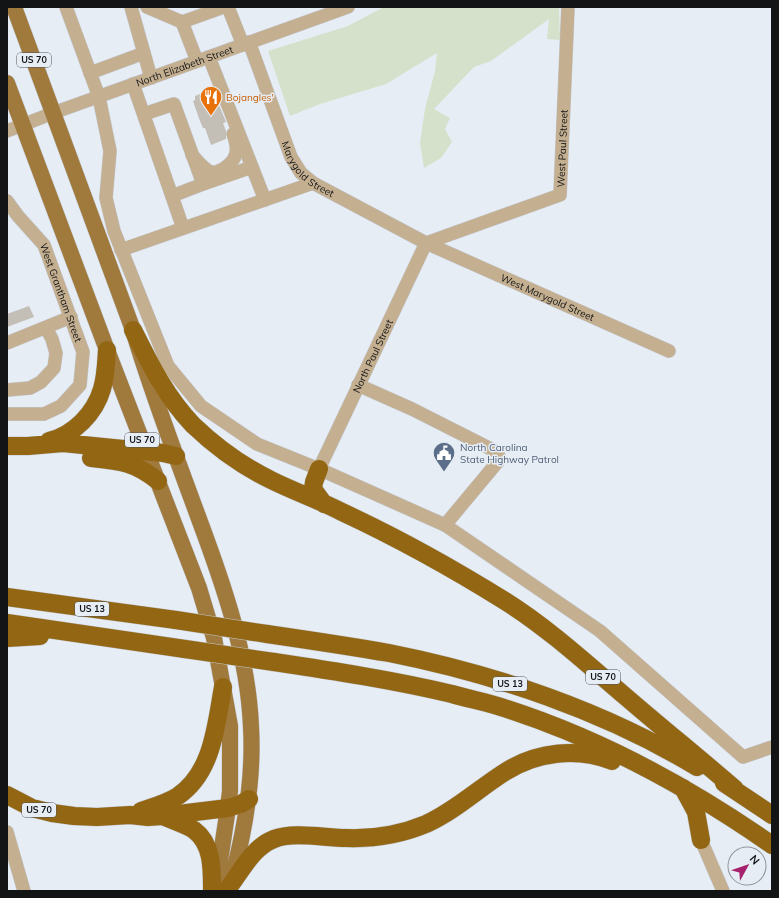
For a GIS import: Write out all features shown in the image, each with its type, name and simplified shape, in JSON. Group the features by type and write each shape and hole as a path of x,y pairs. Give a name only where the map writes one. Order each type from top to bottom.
{"highway":[{"path":"133,330 160,383 175,405 192,424 230,456 257,473 324,504"},
{"path":"28,446 53,440 67,434 80,425 90,413 97,403 102,390 105,376 107,350"},
{"path":"7,446 62,443 147,451 176,456"},
{"path":"28,446 52,453 125,463 145,470 158,481"},
{"path":"319,469 313,489 324,504"},
{"name":"US 70","path":"324,504 463,574 507,602 550,632 735,789"},
{"name":"US 13","path":"7,597 176,620 389,653 483,676 527,690 594,715 640,736 692,763 735,789 772,815"},
{"name":"US 13","path":"7,623 377,677 504,708 552,725 650,769 733,818 772,845"},
{"path":"7,638 25,636 45,637 80,633"},
{"path":"130,815 179,796 198,775 206,762 212,744 223,688"},
{"path":"162,816 194,830 205,843 220,890 258,849 268,842 287,836 366,838 413,829 441,816 463,803 505,772 529,760 541,756 581,753 606,758 623,765 650,769"},
{"path":"682,787 696,812 701,840"},
{"name":"US 70","path":"7,795 32,808 52,814 97,817 130,815"},
{"path":"130,815 148,818 228,808 241,804 249,799"},
{"path":"701,840 704,829 709,824 733,818"}],"main road":[{"name":"US 70","path":"14,7 133,330"},
{"name":"US 70","path":"7,83 205,608 214,638 223,688"},
{"path":"133,330 146,375 218,572 240,648 249,700 251,726 251,778 249,799 243,832 220,890"},
{"path":"220,890 220,861 230,791 230,726 223,688"}],"street":[{"path":"66,7 99,97 110,151 106,198 114,231 168,366 201,406 257,444 319,469 445,526 600,631 744,757 772,746"},
{"path":"132,7 151,78"},
{"path":"147,7 182,22 223,92 265,200"},
{"path":"182,22 224,7"},
{"name":"Marygold Street","path":"228,7 246,43 291,157 301,172 313,183 426,243"},
{"name":"North Elizabeth Street","path":"7,131 348,7"},
{"name":"West Paul Street","path":"426,243 560,195 568,7"},
{"path":"90,73 144,53"},
{"path":"134,84 183,228"},
{"path":"192,155 203,167 212,172 218,172 234,161 236,154 236,140 221,97 223,92"},
{"path":"144,114 174,104 203,184"},
{"path":"172,196 252,167"},
{"path":"121,250 313,183"},
{"name":"West Grantham Street","path":"7,201 18,216 44,245 83,352 80,385 61,406 44,414 7,414"},
{"name":"West Marygold Street","path":"426,243 669,351"},
{"name":"North Paul Street","path":"319,469 426,243"},
{"path":"7,343 71,317"},
{"path":"7,390 30,388 41,382 54,368 56,353 52,339 46,328"},
{"path":"358,385 412,409 497,452 500,459 445,526"},
{"path":"7,832 24,891"},
{"path":"701,840 723,891"}],"green space":[{"path":"384,7 559,7 560,40 547,39 549,19 491,61 474,67 434,109 450,118 445,129 452,142 441,158 424,168 420,143 425,109 435,71 437,53 386,84 320,104 290,116 268,51 348,26"}],"building":[{"name":"Bojangles'","path":"210,90 211,92 213,91 226,122 223,123 226,131 226,139 211,145 193,101 195,100 195,96"},
{"path":"29,306 34,317 7,327 7,314"}],"place":[{"name":"Bojangles'","path":"211,116"},
{"name":"North Carolina State Highway Patrol","path":"444,472"}]}
